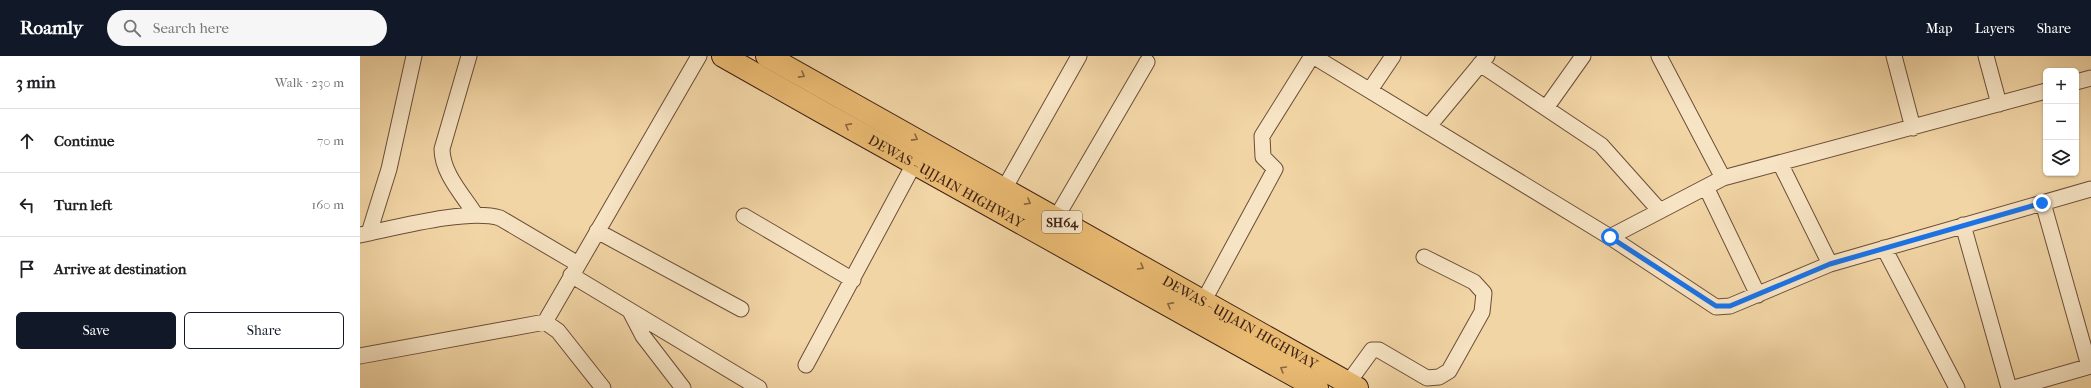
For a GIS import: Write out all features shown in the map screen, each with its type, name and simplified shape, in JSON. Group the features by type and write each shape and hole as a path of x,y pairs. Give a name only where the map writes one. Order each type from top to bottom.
{"main road":[{"name":"DEWAS - UJJAIN HIGHWAY","path":"723,56 914,164 1045,234 1317,388"},
{"name":"DEWAS - UJJAIN HIGHWAY","path":"767,56 1352,386"}],"street":[{"path":"365,234 389,169 414,56"},
{"path":"469,56 442,153 446,169 475,214"},
{"path":"545,322 699,56"},
{"path":"1004,189 1079,56"},
{"path":"1203,302 1275,169 1263,158 1262,136 1312,56 1610,237 1716,306 1730,306 1758,296 1830,264 2091,189"},
{"path":"1370,90 1393,56"},
{"path":"1546,108 1583,56"},
{"path":"1659,56 1723,178"},
{"path":"1894,56 1913,128"},
{"path":"1986,56 1999,104"},
{"path":"1429,126 1483,60 1546,108 1601,145 1660,211"},
{"path":"1056,218 1147,62"},
{"path":"2079,81 2091,78"},
{"path":"1610,237 1723,178 2043,92"},
{"path":"1780,163 1830,264"},
{"path":"806,365 914,164"},
{"path":"1706,187 1758,296"},
{"path":"2014,388 2090,366 2042,203"},
{"path":"365,234 475,214 489,214 500,218 575,269 630,311 759,388"},
{"path":"744,216 853,280"},
{"path":"1963,225 2009,388"},
{"path":"597,231 741,309"},
{"path":"1884,248 1957,388"},
{"path":"1352,386 1372,350 1379,350 1427,378 1439,377 1449,371 1482,312 1484,293 1474,282 1424,257"},
{"path":"630,311 643,336 683,388"},
{"path":"360,356 545,322 558,331 603,388"}],"route":[{"path":"1610,237 1716,306 1730,306 1758,296 1830,264 1860,254 2042,203"}]}
